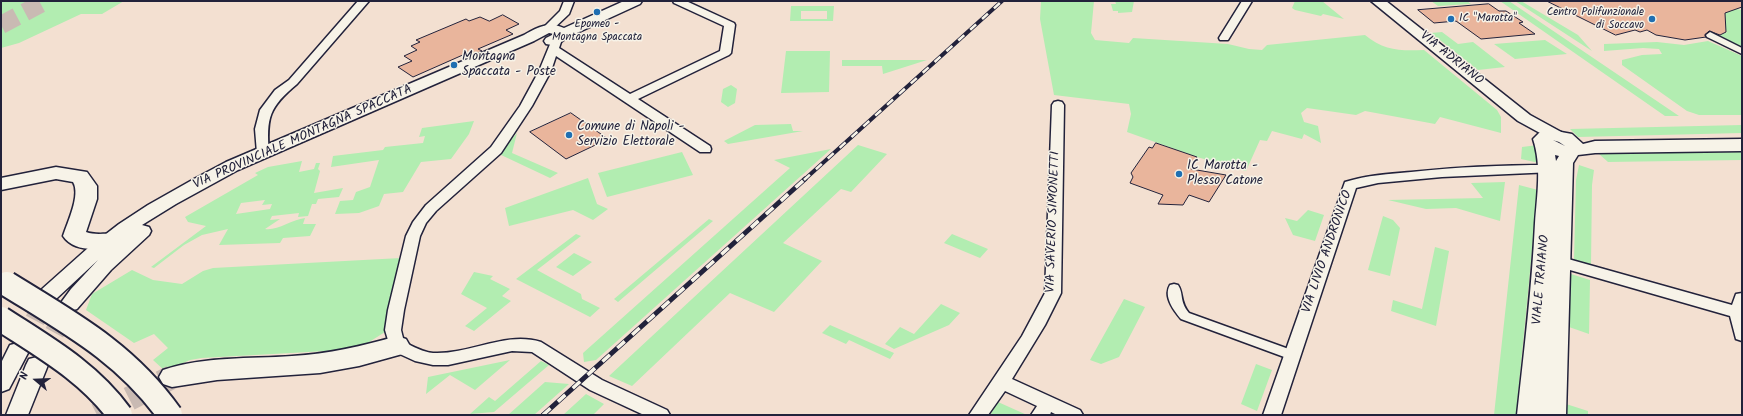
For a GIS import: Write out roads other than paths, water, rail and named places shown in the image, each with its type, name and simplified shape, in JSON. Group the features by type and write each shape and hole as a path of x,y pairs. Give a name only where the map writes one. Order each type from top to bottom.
{"highway":[{"path":"1,184 56,174 80,177 86,186 86,199 74,236 89,242 110,240"},
{"path":"4,282 97,340 120,359 160,398 170,415"},
{"path":"1,319 83,374 114,405 120,415"},
{"path":"172,377 195,372 218,370 323,364 353,359 397,346"}],"main road":[{"path":"1559,143 1591,140 1742,138"},
{"path":"1559,143 1595,147 1742,145"},
{"name":"VIALE TRAIANO","path":"1553,415 1552,260 1548,169 1559,143"},
{"name":"VIALE TRAIANO","path":"1530,415 1564,163 1559,143"}],"street":[{"path":"263,153 261,128 266,110 279,93 293,82 364,1"},
{"path":"569,1 565,12 550,38 545,71 526,106 496,150 431,208 420,222 413,236 393,330 397,346 421,357 433,359 448,359 512,345 535,346 596,386 661,415"},
{"path":"550,38 635,1"},
{"path":"629,99 725,53 730,25 678,1"},
{"path":"1224,38 1247,1"},
{"name":"VIA ADRIANO","path":"1378,1 1524,118 1559,143"},
{"path":"1710,35 1742,51"},
{"path":"550,38 629,99 705,149"},
{"name":"VIA PROVINCIALE MONTAGNA SPACCATA","path":"49,294 110,240 154,209 187,189 263,153 550,38"},
{"name":"VIA PROVINCIALE MONTAGNA SPACCATA","path":"70,304 94,274 120,248 174,209 205,191 244,171 550,38"},
{"name":"VIA SAVERIO SIMONETTI","path":"978,415 1002,382 1043,316 1053,294 1058,105"},
{"name":"VIA LIVIO ANDRONICO","path":"1272,415 1350,186 1363,180 1424,174 1515,169 1548,169"},
{"path":"1552,260 1740,305 1742,335"},
{"path":"1174,288 1174,297 1178,308 1185,316 1292,355"},
{"path":"1,383 18,351"},
{"path":"17,415 37,365"},
{"path":"1002,382 1044,409 1074,415"}],"tunnel":[{"path":"1,25 46,1"},
{"path":"21,347 48,295"},
{"path":"40,359 68,308"},
{"path":"97,415 172,377"}],"railway":[{"path":"804,180 1002,1"},
{"path":"543,415 805,179"}],"place":[{"name":"Epomeo - Montagna Spaccata","path":"597,12"},
{"name":"IC \"Marotta\"","path":"1451,19"},
{"name":"Centro Polifunzionale di Soccavo","path":"1652,19"},
{"name":"Montagna Spaccata - Poste","path":"454,65"},
{"name":"Comune di Napoli - Servizio Elettorale","path":"569,135"},
{"name":"IC Marotta - Plesso Catone","path":"1179,174"}]}
